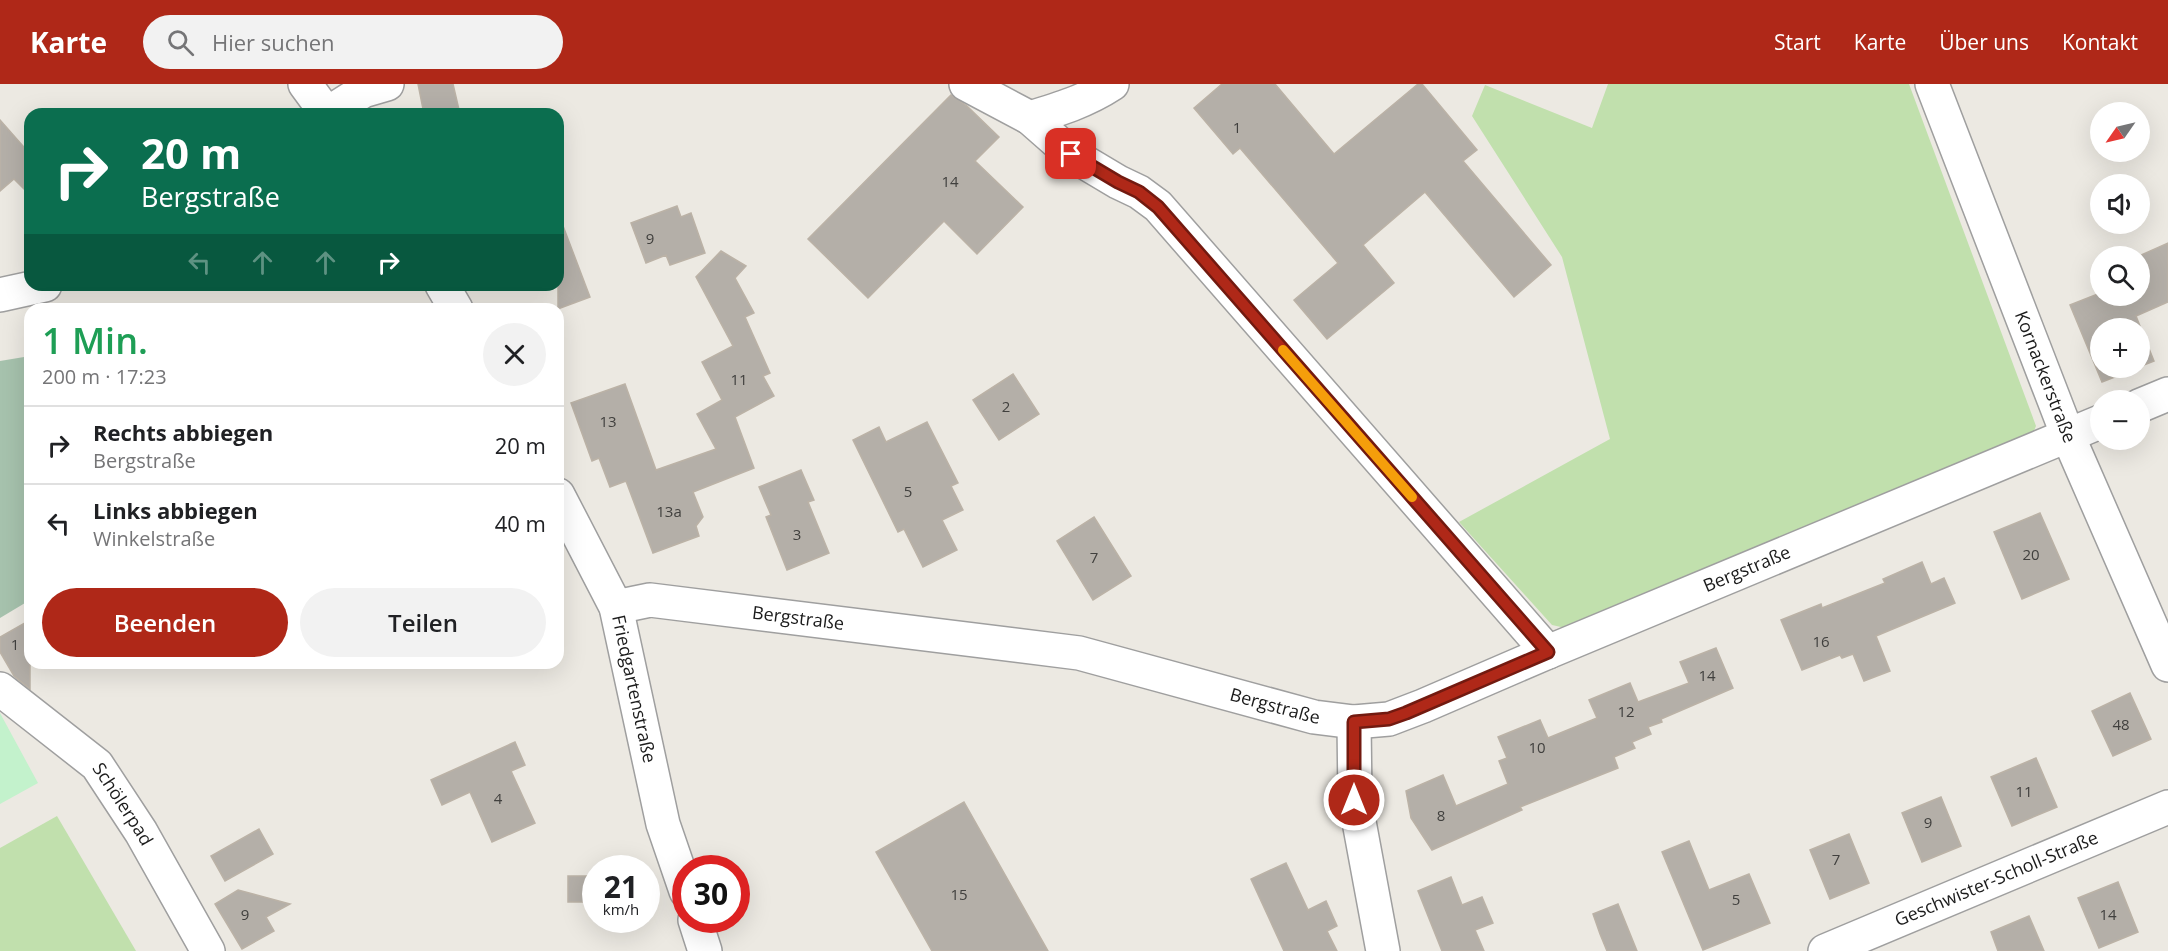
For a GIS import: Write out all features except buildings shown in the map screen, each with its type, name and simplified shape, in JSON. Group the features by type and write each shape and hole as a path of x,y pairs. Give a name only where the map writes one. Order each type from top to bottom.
{"street":[{"path":"305,84 323,108"},
{"path":"336,108 363,91 387,84"},
{"path":"966,84 1030,118 1071,154 1139,192 1158,207 1548,652"},
{"path":"1030,118 1070,106 1112,84"},
{"name":"Kornackerstraße","path":"1932,84 2068,436 2168,665"},
{"path":"0,295 24,290"},
{"path":"2150,401 2168,394"},
{"name":"Bergstraße","path":"616,607 650,600 1079,653 1314,717 1354,722 1389,719 2090,426"},
{"name":"Friedgartenstraße","path":"564,507 616,607 663,824 674,855"},
{"name":"Schölerpad","path":"0,689 97,765 141,831 208,951"},
{"path":"1354,722 1354,800 1383,951"},
{"name":"Geschwister-Scholl-Straße","path":"1825,951 2168,807"},
{"path":"699,933 705,951"}],"green space":[{"path":"1608,84 1909,84 2036,426 2031,438 1570,629 1552,625 1459,522 1610,439 1562,257 1472,116 1485,85 1592,128"},
{"path":"24,357 24,604 0,618 0,361"},
{"path":"0,713 38,783 0,804"},
{"path":"57,816 136,951 0,951 0,848"}],"slow traffic":[{"path":"1283,350 1412,497"}],"route":[{"path":"1071,154 1139,192 1158,207 1548,652 1406,713 1389,719 1354,722 1354,800"}]}
